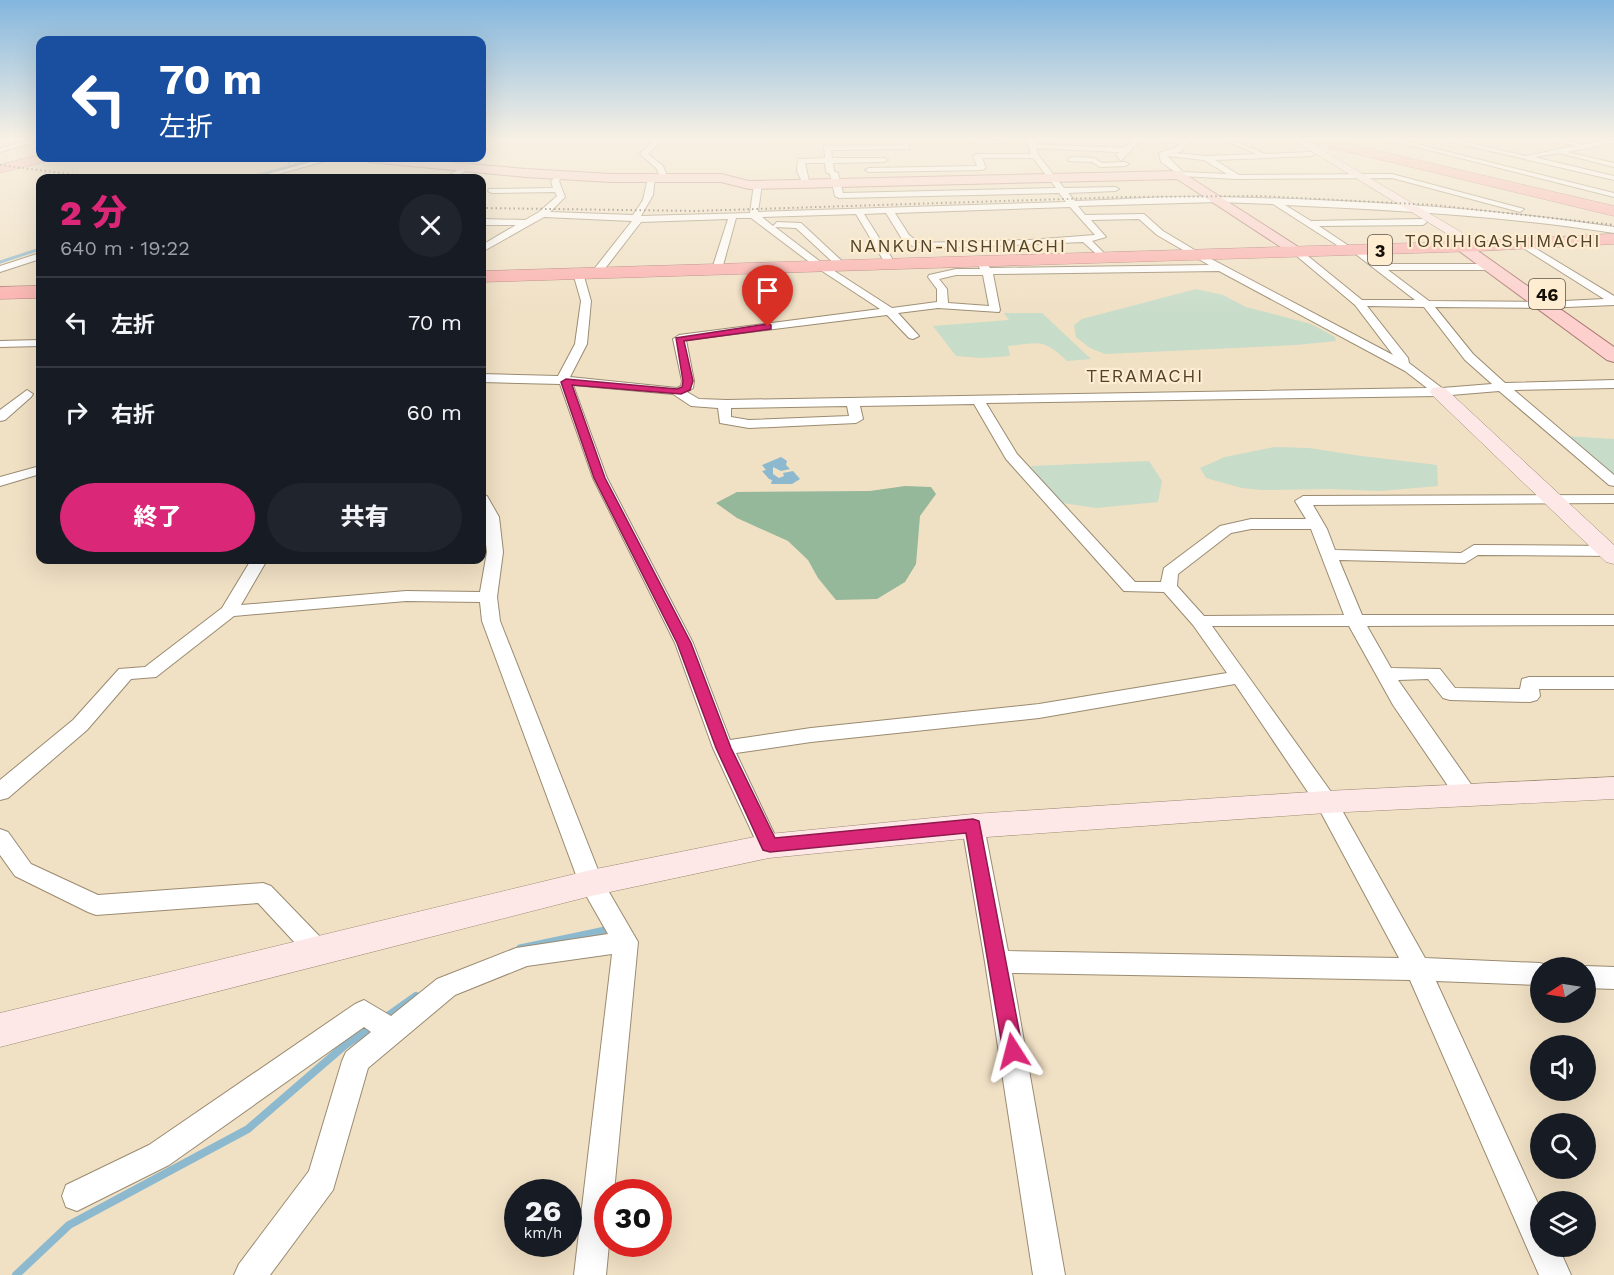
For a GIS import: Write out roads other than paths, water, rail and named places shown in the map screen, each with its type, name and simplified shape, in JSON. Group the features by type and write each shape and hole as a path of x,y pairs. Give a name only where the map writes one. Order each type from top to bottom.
{"highway":[{"path":"1555,198 1614,211"},
{"name":"3","path":"1467,244 1614,232"},
{"name":"3","path":"486,277 890,263 984,266 1103,257 1614,239"},
{"path":"0,293 36,292"}],"main road":[{"path":"1214,198 1295,250"},
{"name":"46","path":"1467,244 1492,267 1614,342"},
{"name":"46","path":"1467,244 1551,304 1614,356"}],"street":[{"path":"486,247 542,214 560,198"},
{"path":"649,198 636,218 587,273 581,344 564,381 600,478 684,643 723,748 770,846"},
{"path":"753,215 756,198"},
{"path":"878,198 905,237 917,246 1029,243 1101,237 1068,198"},
{"path":"1270,198 1308,224 1350,248 1428,305 1469,357 1614,482"},
{"path":"1382,198 1467,244"},
{"path":"1396,198 1467,244"},
{"path":"1478,198 1518,208 1550,220"},
{"path":"1578,203 1599,198"},
{"path":"542,214 636,218 1218,200 1414,208 1550,220 1614,232"},
{"path":"858,211 890,263"},
{"path":"717,269 733,215"},
{"path":"753,215 819,266 890,311 913,336"},
{"path":"1083,218 1141,216 1160,233 1195,254 1409,368 1439,392 1551,500 1612,553"},
{"path":"486,222 526,223"},
{"path":"1308,224 1423,222"},
{"path":"766,226 798,225 841,265"},
{"path":"1084,239 1103,257"},
{"path":"1521,244 1614,301"},
{"path":"1295,250 1359,303 1409,368"},
{"path":"0,269 36,257"},
{"path":"943,305 942,289 933,277 984,266 1221,268"},
{"path":"678,392 687,388 688,381 679,339 683,337 943,305 995,310 984,266"},
{"path":"1377,267 1492,267"},
{"path":"1359,303 1428,305 1614,301"},
{"path":"0,344 36,343"},
{"path":"486,378 564,381 678,392 696,403 724,404 1439,392 1502,387 1614,384"},
{"path":"0,417 27,394"},
{"path":"978,400 1011,456 1130,587 1169,586"},
{"path":"724,404 725,420 749,424 856,419 853,402"},
{"path":"0,482 36,471"},
{"path":"1467,796 1401,700 1355,621 1316,524 1303,501 1614,499"},
{"path":"486,507 491,517 495,552 488,597 491,621 591,883 626,942 590,1275"},
{"path":"1316,524 1251,524 1226,529 1170,572 1169,586 1199,621 1240,677 1326,802 1418,969 1530,1220"},
{"path":"1329,555 1465,558 1474,550 1612,553"},
{"path":"0,792 80,726 126,673 149,673 229,610 257,564"},
{"path":"229,610 406,596 488,597"},
{"path":"1199,621 1614,620"},
{"path":"1386,674 1434,673 1450,694 1530,696 1529,684 1614,683"},
{"path":"723,748 811,735 1040,711 1240,677"},
{"path":"0,1030 591,883 770,846 973,826 1326,802 1614,788"},
{"path":"973,826 998,962 1049,1275"},
{"path":"0,838 23,870 96,905 263,893 318,951"},
{"path":"250,1275 322,1179 356,1061 446,987 525,956 626,942"},
{"path":"998,962 1418,969 1530,974"},
{"path":"1596,977 1614,978"},
{"path":"77,1196 159,1155 364,1012 392,1032"},
{"path":"1547,1257 1555,1275"}],"water":[{"path":"781,457 787,461 786,465 790,469 781,471 773,467 773,474 779,478 784,476 783,473 793,471 800,479 792,484 771,484 772,480 762,471 766,470 762,465"}],"waterway":[{"path":"0,262 36,250"},
{"path":"520,948 610,929"},
{"path":"385,1018 416,996"},
{"path":"16,1275 69,1225 248,1129 344,1046 372,1027"}],"railway":[{"path":"486,208 695,211 1111,198"},
{"path":"1289,198 1434,205 1614,225"}],"district":[{"name":"TORIHIGASHIMACHI","path":"1503,240"},
{"name":"NANKUN-NISHIMACHI","path":"958,245"},
{"name":"TERAMACHI","path":"1145,375"}]}
